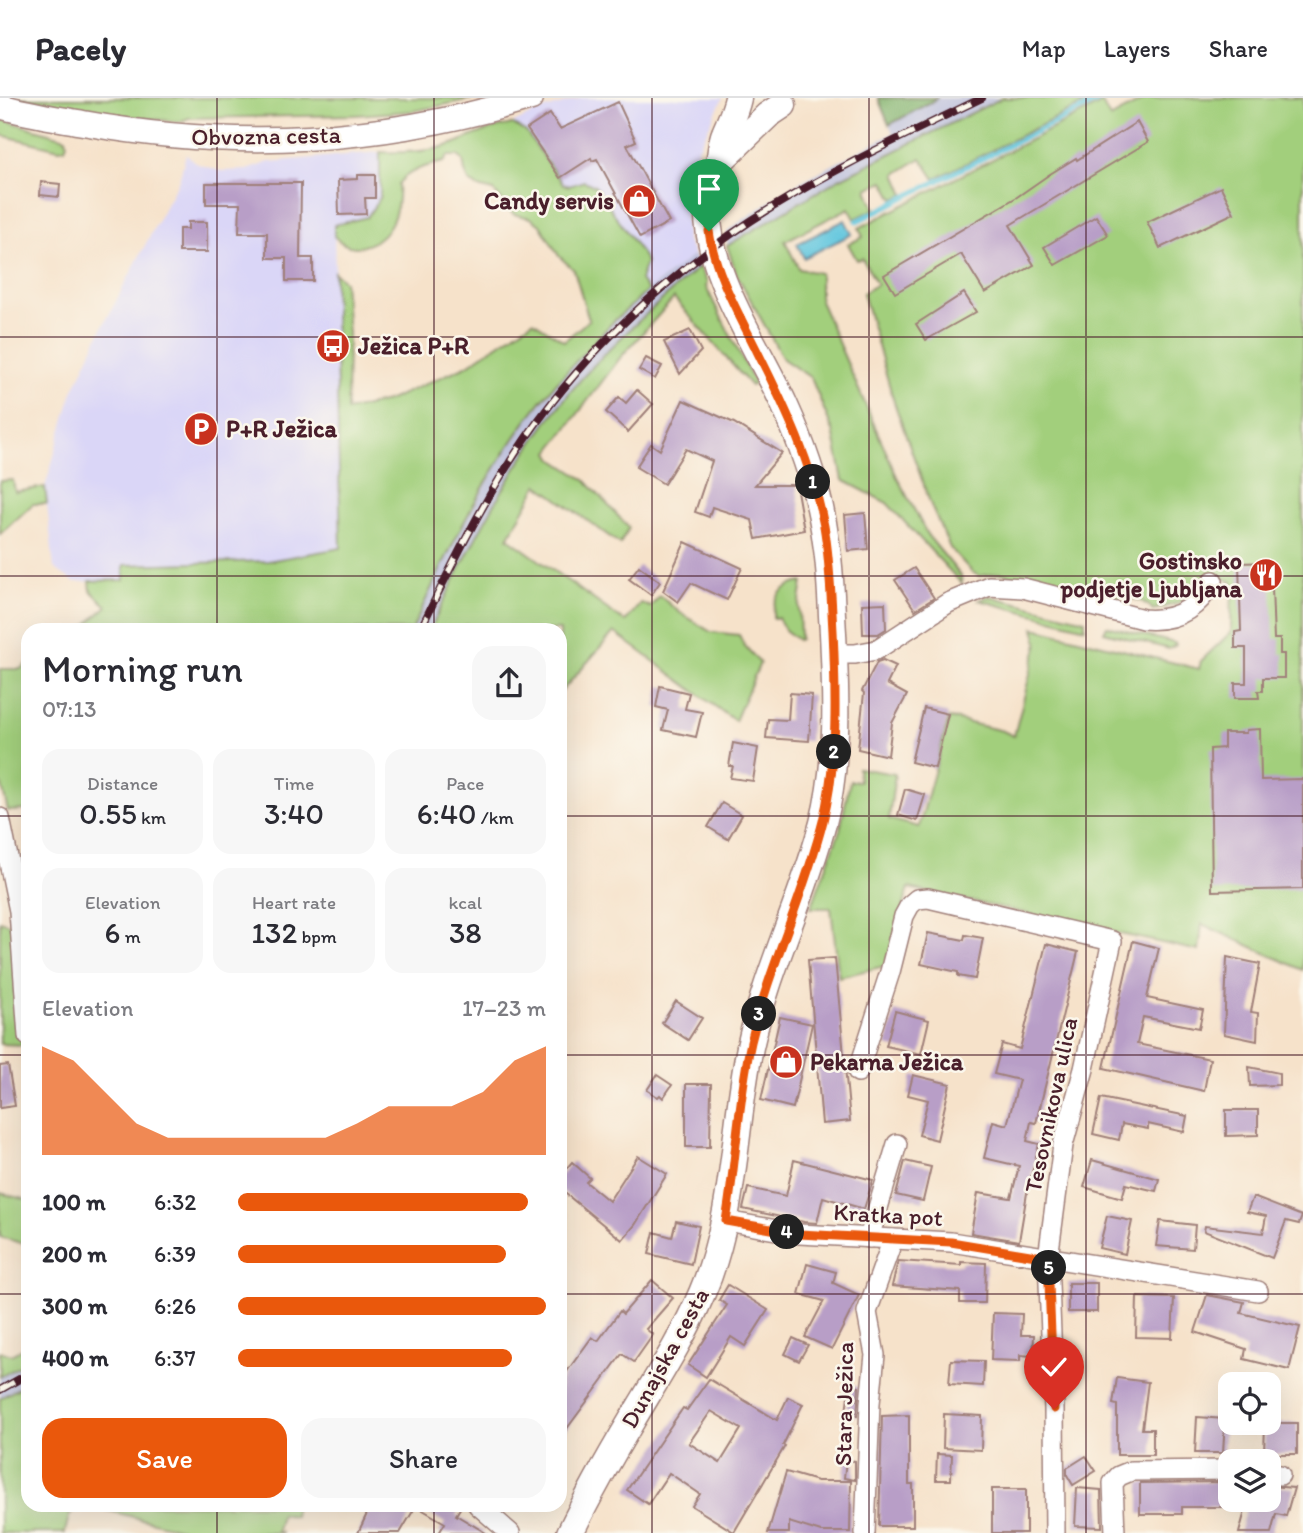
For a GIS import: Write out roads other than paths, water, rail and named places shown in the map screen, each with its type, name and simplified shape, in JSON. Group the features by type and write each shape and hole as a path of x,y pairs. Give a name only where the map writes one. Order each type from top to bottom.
{"main road":[{"name":"Dunajska cesta","path":"569,1533 685,1330 704,1290 726,1221 740,1105 751,1043 768,981 807,872 827,802 835,722 827,542 809,467 784,404 727,287 710,239 708,206 724,135 734,117 738,98"},
{"path":"756,98 771,104 793,101"},
{"path":"719,162 768,115 793,101"}],"street":[{"name":"Obvozna cesta","path":"0,106 122,130 221,140 276,140 363,134 412,127 471,116 531,98"},
{"path":"834,654 876,650 948,603 989,586 1023,587 1143,619 1160,620 1178,616 1192,608 1213,581"},
{"path":"0,818 9,912 21,990"},
{"name":"Tesovnikova ulica","path":"858,1072 890,972 904,916 917,899 928,898 1112,941 1084,1069 1063,1145 1048,1258 1054,1395 1055,1533"},
{"path":"869,1238 897,1144"},
{"name":"Kratka pot","path":"726,1221 799,1234 951,1242 1258,1292"},
{"name":"Stara Ježica","path":"865,1533 870,1403 875,1355 867,1312 893,1239"},
{"path":"1115,1533 1114,1483 1119,1476 1131,1471 1218,1470"},
{"path":"486,1512 510,1533"}],"water":[{"path":"845,220 852,234 804,258 797,244"}],"waterway":[{"path":"857,221 1104,98"}],"railway":[{"path":"424,623 495,486 530,431 575,374 631,316 661,288 725,238 759,216 839,169 982,98"},
{"path":"0,1390 21,1378"}],"place":[{"name":"Candy servis","path":"639,201"},
{"name":"Ježica P+R","path":"333,346"},
{"name":"P+R Ježica","path":"201,429"},
{"name":"Gostinsko podjetje Ljubljana","path":"1266,575"},
{"name":"Pekarna Ježica","path":"786,1062"}]}
